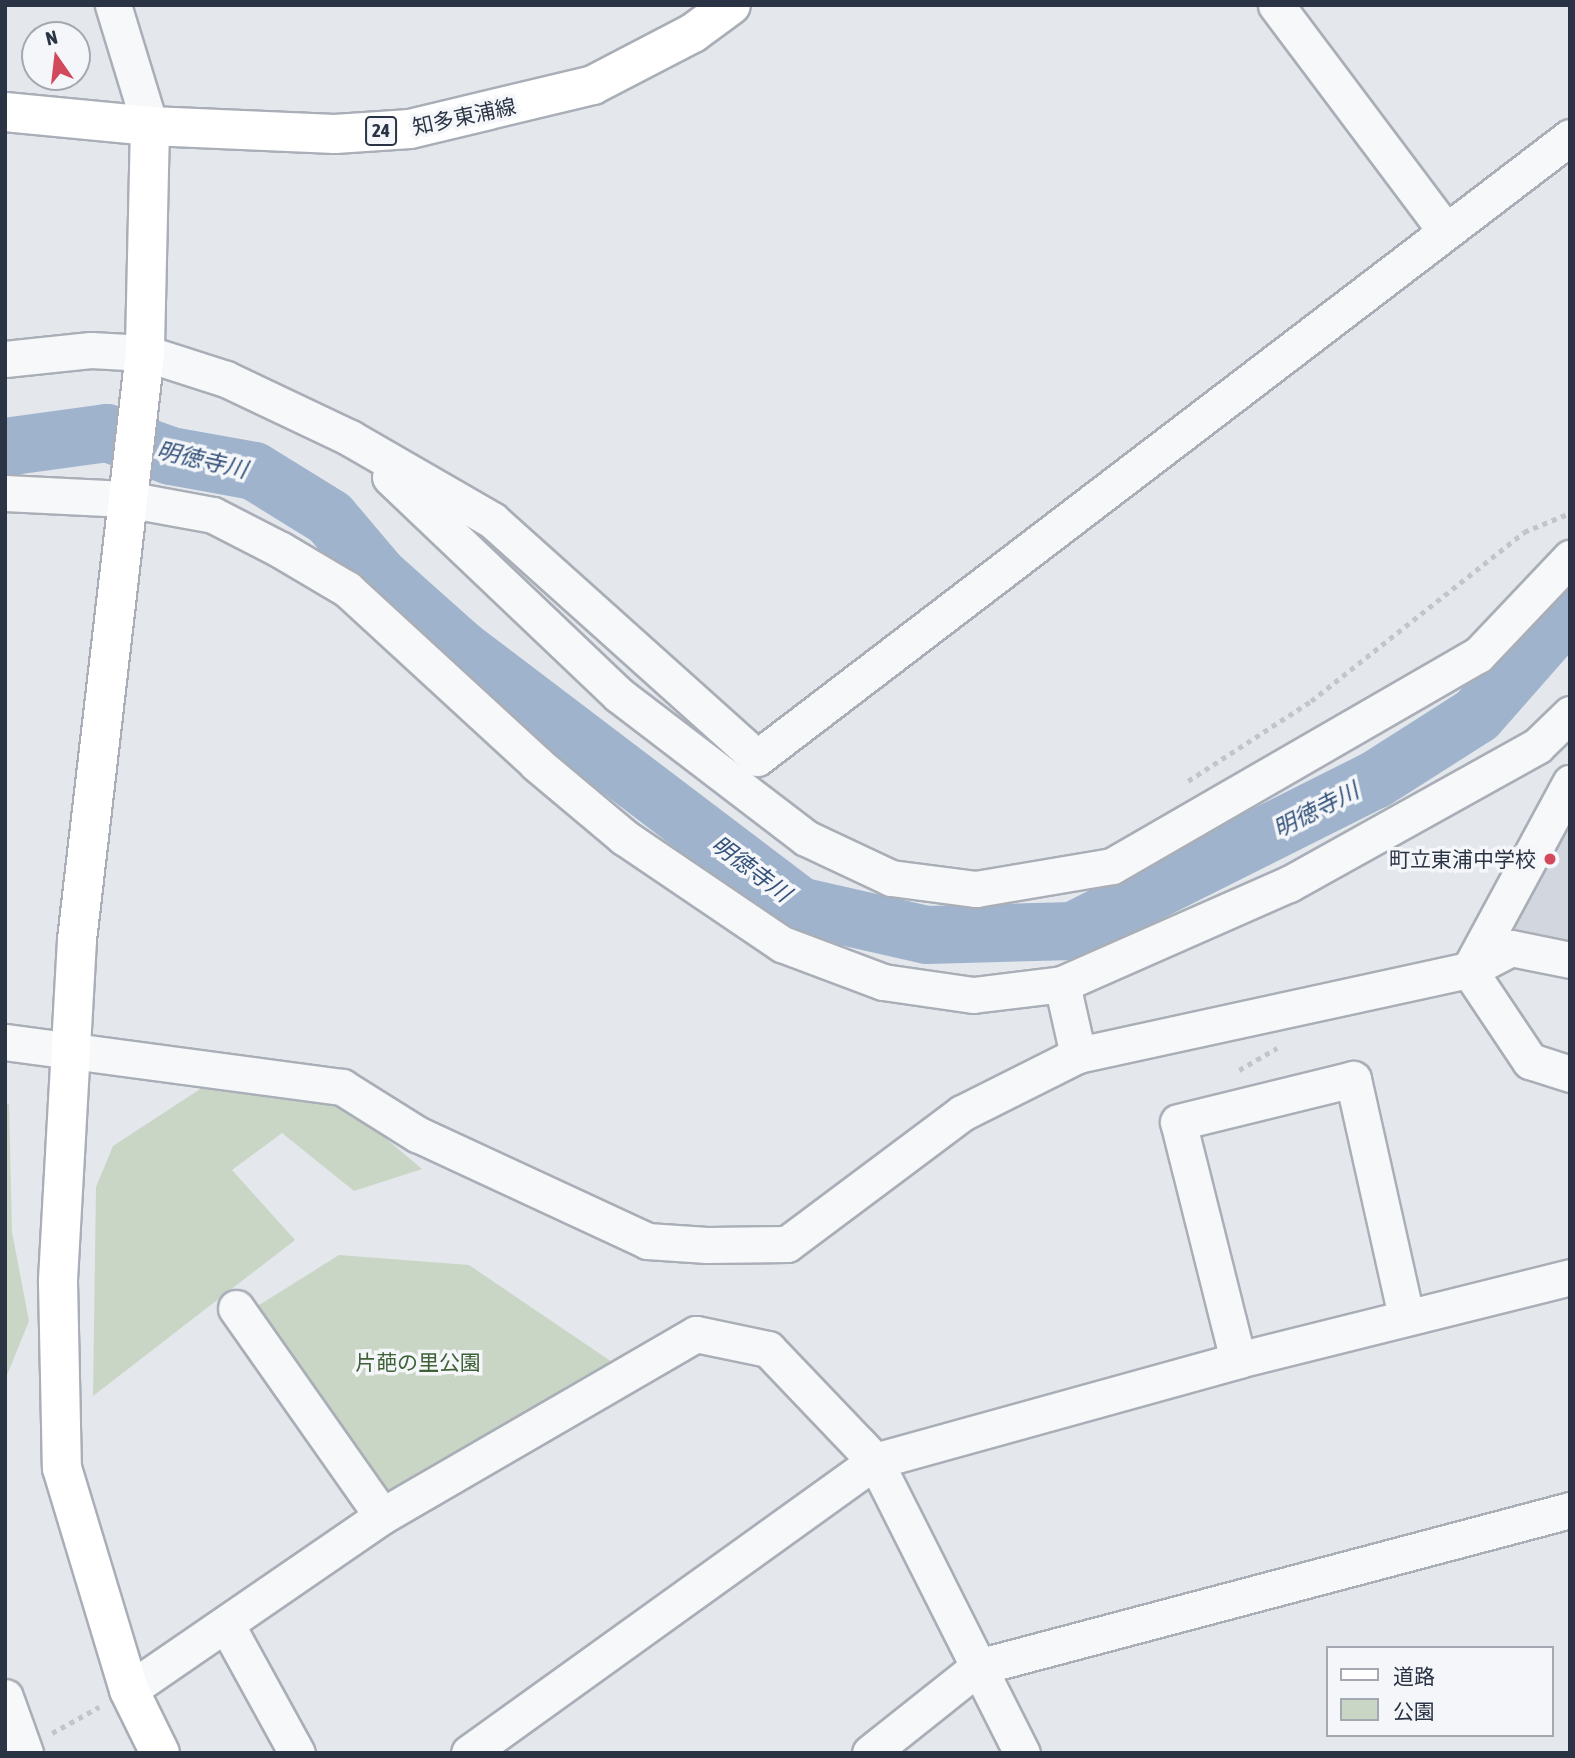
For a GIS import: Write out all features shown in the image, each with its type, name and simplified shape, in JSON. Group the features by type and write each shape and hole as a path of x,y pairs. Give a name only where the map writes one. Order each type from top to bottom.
{"street":[{"path":"113,5 149,127 145,353 77,940 58,1282 62,1468 129,1690 160,1753"},
{"name":"知多東浦線","path":"5,112 149,127 335,134 410,129 593,85 693,33 731,5"},
{"path":"1276,5 1445,230"},
{"path":"5,359 91,350 145,353 226,379 350,438 492,520 758,758 1570,137"},
{"path":"350,438 619,695 806,838 891,878 976,888 1112,866 1478,655 1570,558"},
{"path":"5,493 126,499 213,515 347,589 537,764 624,836 782,944 883,982 973,995 1062,984 1289,884 1537,746 1570,714"},
{"path":"1469,970 1570,783"},
{"path":"5,1042 72,1054 342,1087 417,1134 647,1241 707,1245 787,1244 962,1112 1078,1055 1469,970 1511,948 1570,960"},
{"path":"1469,970 1530,1061 1570,1074"},
{"path":"1062,984 1078,1055"},
{"path":"1238,1360 1178,1122 1353,1079 1406,1317"},
{"path":"469,1753 875,1461 1238,1360 1570,1278"},
{"path":"236,1308 382,1516"},
{"path":"129,1690 382,1516 696,1334 768,1349 875,1461 1022,1753"},
{"path":"870,1753 978,1667 1570,1510"},
{"path":"226,1624 297,1753"},
{"path":"5,1697 25,1751"}],"path":[{"path":"1186,783 1195,773 1311,701 1524,532 1570,513"},
{"path":"1231,1075 1290,1040"},
{"path":"25,1751 129,1690"}],"shaded area":[{"name":"町立東浦中学校","path":"1570,783 1570,960 1511,948 1498,920"}],"green space":[{"path":"217,1078 346,1105 422,1169 354,1191 282,1133 232,1170 295,1240 93,1396 96,1187 113,1146"},
{"path":"5,1104 9,1104 12,1232 29,1321 5,1380"},
{"name":"片葩の里公園","path":"339,1255 469,1265 615,1364 391,1495 253,1309"}],"waterway":[{"name":"明徳寺川","path":"5,447 107,433 171,456 254,471 330,518 379,576 461,649 799,906 927,935 1073,931 1375,780 1477,715 1570,609"}],"place":[{"name":"町立東浦中学校","path":"1550,859"}]}
